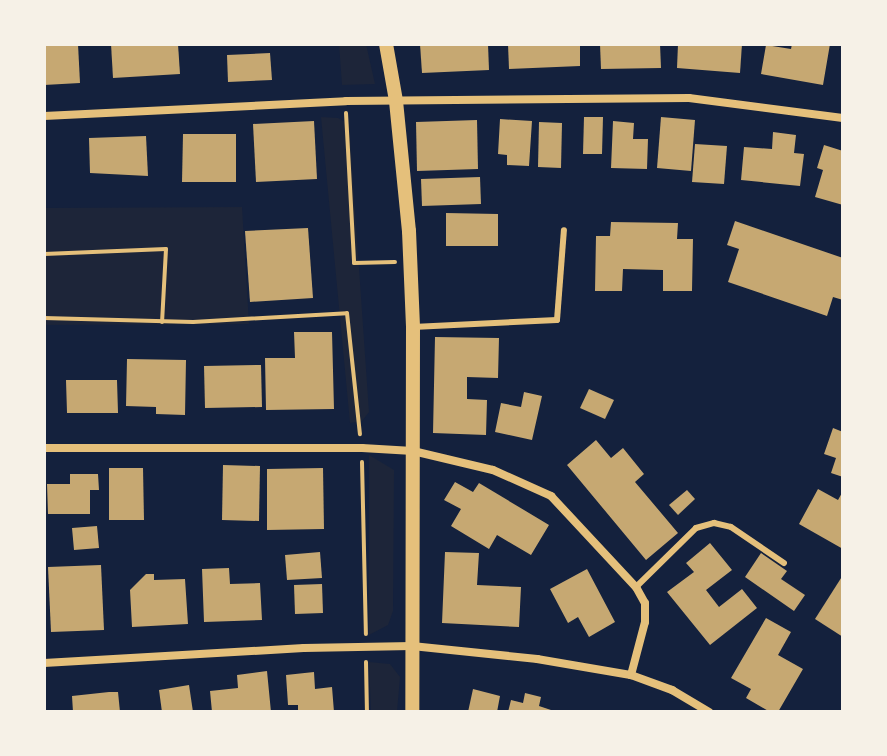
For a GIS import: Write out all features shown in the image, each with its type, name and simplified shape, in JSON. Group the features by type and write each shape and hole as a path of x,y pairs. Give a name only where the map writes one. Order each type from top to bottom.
{"street":[{"path":"386,48 396,101 413,327 412,712"},
{"path":"44,116 346,101 689,98 843,118"},
{"path":"44,448 362,448 413,451 493,470 551,496 636,587 645,603 645,622 631,675"},
{"path":"44,663 412,646 537,659 631,675 672,690 709,712"}],"lane":[{"path":"413,327 557,320 564,230"},
{"path":"636,587 696,528 714,523 731,527 784,563"}],"path":[{"path":"346,101 354,263 410,262"},
{"path":"44,254 97,255 166,249 162,322"},
{"path":"44,318 162,322 347,313 362,448 367,712"}],"shaded area":[{"path":"339,44 366,44 375,84 342,85"},
{"path":"321,117 338,118 349,124 369,412 362,421 350,423"},
{"path":"242,207 249,324 44,325 44,208"},
{"path":"369,455 394,470 393,611 388,625 369,635"},
{"path":"369,662 390,664 400,677 397,712 371,712"}],"building":[{"path":"44,44 78,44 80,83 44,85"},
{"path":"111,44 178,44 180,74 113,78"},
{"path":"420,44 488,44 489,70 422,73"},
{"path":"508,44 580,44 580,66 509,69"},
{"path":"600,44 660,44 661,68 601,69"},
{"path":"678,44 742,44 740,73 677,68"},
{"path":"792,44 830,44 823,85 761,74 766,45 791,49"},
{"path":"270,53 272,80 228,82 227,55"},
{"path":"584,117 603,117 602,154 583,154"},
{"path":"661,117 695,120 691,171 657,168"},
{"path":"500,119 532,121 529,166 507,165 507,155 498,154"},
{"path":"477,120 478,169 417,171 416,122"},
{"path":"314,121 317,179 256,182 253,124"},
{"path":"613,121 634,123 633,139 648,139 647,169 611,168"},
{"path":"539,122 562,123 561,168 538,167"},
{"path":"773,132 796,135 794,153 804,154 800,186 741,180 744,147 772,149"},
{"path":"183,134 236,134 236,182 182,182"},
{"path":"146,136 148,176 90,173 89,138"},
{"path":"695,144 727,146 724,184 692,182"},
{"path":"824,145 843,151 843,205 815,197 823,170 817,168"},
{"path":"480,177 481,204 422,206 421,179"},
{"path":"446,213 498,214 498,246 446,246"},
{"path":"735,221 843,258 843,300 833,297 827,316 728,282 739,249 727,245"},
{"path":"611,222 678,223 677,239 693,239 692,291 663,291 663,270 623,269 622,291 595,291 596,236 610,236"},
{"path":"308,228 313,298 250,302 245,231"},
{"path":"294,332 332,332 334,409 266,410 265,358 295,358"},
{"path":"435,337 499,338 498,378 467,377 467,399 487,400 486,435 433,433"},
{"path":"127,359 186,360 185,415 156,414 156,407 126,406"},
{"path":"261,365 262,407 205,408 204,366"},
{"path":"66,380 117,380 118,413 67,413"},
{"path":"589,389 614,400 605,419 580,408"},
{"path":"524,392 542,396 532,440 495,432 501,403 521,407"},
{"path":"833,428 843,432 843,477 831,473 836,458 824,454"},
{"path":"596,440 611,458 623,448 644,474 635,482 678,533 646,560 567,465"},
{"path":"223,465 260,466 259,521 222,520"},
{"path":"109,468 143,468 144,520 109,520"},
{"path":"323,468 324,529 267,530 267,469"},
{"path":"70,474 98,474 99,490 90,490 90,514 48,514 47,484 70,484"},
{"path":"455,482 473,492 479,483 549,525 531,555 497,535 489,549 451,526 461,509 444,500"},
{"path":"818,489 838,500 843,491 843,549 799,524"},
{"path":"687,490 695,499 678,515 669,505"},
{"path":"97,526 99,548 74,550 72,528"},
{"path":"710,543 732,570 706,590 719,607 742,589 757,608 710,645 667,592 694,572 686,563"},
{"path":"320,552 322,578 287,580 285,555"},
{"path":"445,552 479,553 477,585 521,587 519,627 442,623"},
{"path":"761,553 787,571 781,579 805,595 794,611 745,577"},
{"path":"101,565 104,630 51,632 48,567"},
{"path":"229,568 230,584 260,583 262,620 204,622 202,569"},
{"path":"587,569 615,622 589,637 578,617 568,623 550,589"},
{"path":"146,574 154,574 154,580 185,579 188,624 132,627 130,590"},
{"path":"843,575 843,637 815,619"},
{"path":"322,584 323,613 295,614 294,585"},
{"path":"766,618 791,632 778,655 803,669 778,712 770,712 746,698 751,689 731,678"},
{"path":"267,671 271,712 212,712 210,691 238,688 237,675"},
{"path":"314,672 315,689 332,687 334,712 298,712 298,705 288,705 286,675"},
{"path":"189,685 193,712 162,712 159,690"},
{"path":"473,689 500,696 497,712 468,712"},
{"path":"118,692 120,712 73,712 72,696"},
{"path":"525,693 541,697 539,706 557,712 508,712 511,700 523,703"}]}
